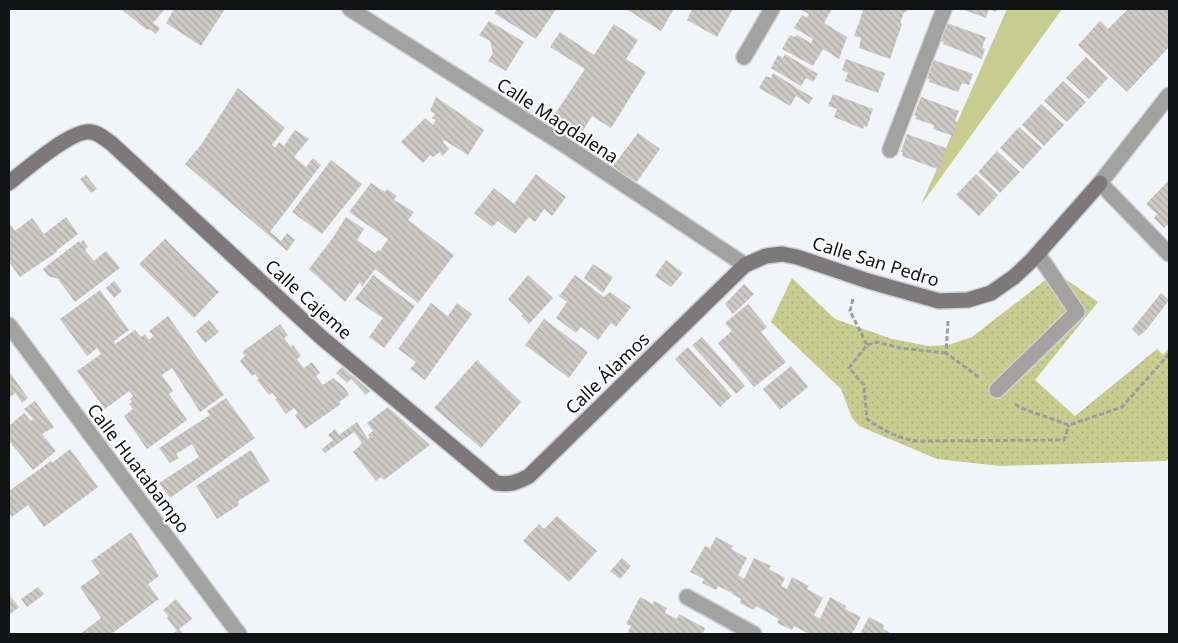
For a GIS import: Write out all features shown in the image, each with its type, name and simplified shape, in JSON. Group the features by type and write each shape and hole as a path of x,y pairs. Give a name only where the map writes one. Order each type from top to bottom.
{"street":[{"name":"Calle Magdalena","path":"350,9 563,144 745,265"},
{"path":"744,57 772,9"},
{"path":"890,150 944,9"},
{"path":"1169,95 1100,183 1169,254"},
{"name":"Calle Cajeme","path":"9,183 64,141 77,134 90,131 101,136 111,143 322,338 488,476"},
{"name":"Calle San Pedro","path":"745,265 766,256 782,254 939,301 968,300 991,293 1014,277 1038,254 1100,183"},
{"path":"997,390 1076,312 1038,254"},
{"name":"Calle Álamos","path":"488,476 496,483 507,485 516,484 528,476 745,265"},
{"name":"Calle Huatabampo","path":"9,325 240,634"},
{"path":"686,597 754,634"}],"path":[{"path":"858,276 850,311 868,345"},
{"path":"946,352 949,301"},
{"path":"1069,425 1064,440 917,441 904,439 887,433 867,420 864,385 849,368 868,345 876,342 900,348 946,352 1021,408 1069,425 1122,407 1169,354"}],"green space":[{"path":"1007,9 1062,9 921,205"},
{"path":"1052,275 1060,275 1098,302 1035,380 1075,416 1157,349 1163,355 1169,348 1169,459 1166,461 1000,466 937,459 859,426 852,418 841,389 771,322 792,278 835,319 892,339 929,346 948,345 972,337"}],"building":[{"path":"121,9 165,9 153,23 160,28 156,34 149,29 147,30"},
{"path":"174,9 225,9 201,46 166,23"},
{"path":"497,9 556,9 536,39 494,13"},
{"path":"626,9 674,9 661,31"},
{"path":"690,9 733,9 717,37 687,20 692,10"},
{"path":"800,9 832,9 824,23 847,37 839,59 823,49 813,66 782,49 790,35 795,37 797,35 811,43 813,39 794,28 802,15 807,18 809,14"},
{"path":"858,9 908,9 904,12 900,23 902,24 890,59 859,48 861,38 854,36 863,11"},
{"path":"961,9 989,9 986,18"},
{"path":"1128,9 1169,9 1169,47 1127,92 1078,45 1100,21 1108,29"},
{"path":"489,21 524,42 506,71 488,61 493,53 490,41 479,35"},
{"path":"947,23 986,37 982,48 985,49 982,59 943,44 944,42 940,41"},
{"path":"614,24 638,40 626,59 646,72 611,128 592,116 582,132 555,114 585,69 550,47 560,32 594,55"},
{"path":"785,54 818,74 813,82 806,78 801,86 771,68 778,55 783,58"},
{"path":"1086,57 1108,78 1089,99 1066,78"},
{"path":"846,59 885,73 878,93 845,81 848,73 842,70"},
{"path":"934,60 973,74 969,85 962,83 958,92 929,82 930,79 927,79"},
{"path":"773,73 813,98 809,104 796,96 790,106 759,88 766,76 771,78"},
{"path":"1063,81 1086,102 1067,122 1044,101"},
{"path":"238,88 285,128 272,145 275,148 279,142 284,146 295,130 309,139 294,157 306,167 313,158 321,165 270,232 281,241 287,233 295,240 287,251 185,164 201,145"},
{"path":"833,94 873,109 867,127 864,126 863,129 834,117 837,109 828,106"},
{"path":"436,97 484,130 468,155 444,140 443,142 449,149 442,156 440,152 433,157 430,155 423,163 401,142 425,118 433,125 436,120 432,118 435,114 430,111"},
{"path":"921,97 959,111 955,121 958,122 953,136 933,129 934,125 915,119 916,116 914,116"},
{"path":"1041,104 1064,125 1044,146 1022,125"},
{"path":"1019,127 1042,148 1023,169 1000,148"},
{"path":"638,133 660,149 636,183 613,166"},
{"path":"907,134 946,148 940,170 902,156 903,152 901,152"},
{"path":"997,151 1020,172 1000,193 978,172"},
{"path":"331,160 362,184 322,234 292,212"},
{"path":"536,174 566,197 552,216 544,209 535,222 529,217 515,234 498,221 492,227 474,213 494,188 514,204"},
{"path":"976,174 998,195 979,216 956,195"},
{"path":"86,175 97,189 91,193 80,179"},
{"path":"1169,180 1169,227 1167,225 1164,228 1154,218 1157,214 1146,204"},
{"path":"371,183 385,192 387,189 397,196 394,200 414,212 408,220 454,255 418,303 375,269 362,287 360,282 345,302 309,269 346,217 364,229 357,240 375,253 378,250 380,251 388,239 349,212"},
{"path":"66,217 78,234 57,252 20,277 9,262 9,225 15,231 32,218 44,234"},
{"path":"165,239 219,292 194,318 139,264"},
{"path":"83,240 88,247 85,250 94,261 106,251 120,268 75,302 58,279 48,276 43,269 79,241 80,243"},
{"path":"666,260 683,273 671,287 655,276"},
{"path":"593,264 613,277 603,293 584,278"},
{"path":"373,275 415,306 384,348 369,337 383,318 355,299"},
{"path":"528,275 553,298 529,324 521,316 523,314 508,299"},
{"path":"575,275 604,297 610,292 631,307 616,327 611,323 598,340 581,327 576,333 556,318 567,302 559,296"},
{"path":"114,281 122,291 114,298 106,288"},
{"path":"744,284 754,294 733,314 725,304"},
{"path":"100,290 129,330 114,341 115,344 135,330 141,337 145,334 149,340 154,336 149,331 168,316 224,395 200,412 172,368 162,375 173,391 169,394 187,420 147,449 124,416 133,409 129,404 132,402 130,399 133,396 129,391 105,409 77,371 101,354 97,348 87,356 60,319"},
{"path":"1161,293 1169,300 1147,329 1139,336 1132,329"},
{"path":"431,303 448,316 457,303 472,314 425,380 410,369 416,362 398,349"},
{"path":"748,304 767,327 761,332 786,362 754,387 718,343 732,331 725,323"},
{"path":"544,319 588,352 569,378 525,345"},
{"path":"209,320 219,332 205,343 196,331"},
{"path":"280,324 288,335 284,338 291,347 293,345 301,356 297,359 304,368 312,362 320,373 316,376 323,385 333,378 344,387 349,395 339,402 341,404 305,429 295,415 298,413 294,408 286,414 275,399 277,398 272,393 269,395 257,380 259,379 255,374 252,376 240,361 245,356 242,352"},
{"path":"702,337 745,386 736,394 692,345"},
{"path":"688,347 732,396 720,407 675,359"},
{"path":"477,360 521,402 481,448 434,408"},
{"path":"791,366 808,387 780,410 763,389"},
{"path":"342,367 370,391 366,395 351,379 347,383 336,373"},
{"path":"9,371 28,398 22,403 15,393 9,398"},
{"path":"226,398 255,438 170,498 159,483 199,457 192,444 176,454 179,458 170,463 159,448 210,415 207,411"},
{"path":"35,401 54,427 42,434 56,451 33,470 9,441 9,426 24,413 31,421 33,419 24,409"},
{"path":"388,407 430,445 384,480 381,477 376,481 353,452 362,443 354,432 325,453 322,449 333,440 328,435 335,429 339,435 357,422 368,439 370,437 368,435 373,431 367,423"},
{"path":"70,449 98,487 44,527 28,505 12,517 9,513 9,491"},
{"path":"251,450 270,481 238,501 239,505 217,519 196,486"},
{"path":"557,516 597,551 569,582 523,541 539,524 544,529"},
{"path":"131,532 159,576 148,584 159,599 111,634 80,634 101,618 80,587 100,573 91,561"},
{"path":"716,537 733,546 731,549 747,558 738,575 744,579 754,558 771,566 769,569 785,578 781,586 787,589 792,577 809,586 807,589 823,598 814,615 820,619 830,597 846,606 845,609 861,617 852,634 809,634 794,626 792,630 777,623 779,619 756,606 754,610 740,603 741,599 732,593 718,586 716,590 702,583 704,579 690,572 705,546 710,548"},
{"path":"622,558 631,566 620,579 610,571"},
{"path":"38,587 44,594 27,607 21,599"},
{"path":"9,595 19,607 9,615"},
{"path":"640,597 653,604 654,601 667,608 665,613 677,619 679,614 705,628 703,633 705,634 627,634 631,626 626,624"},
{"path":"176,599 192,619 179,629 183,634 171,634 177,631 163,610"},
{"path":"869,617 884,625 883,629 892,634 860,634"}]}
